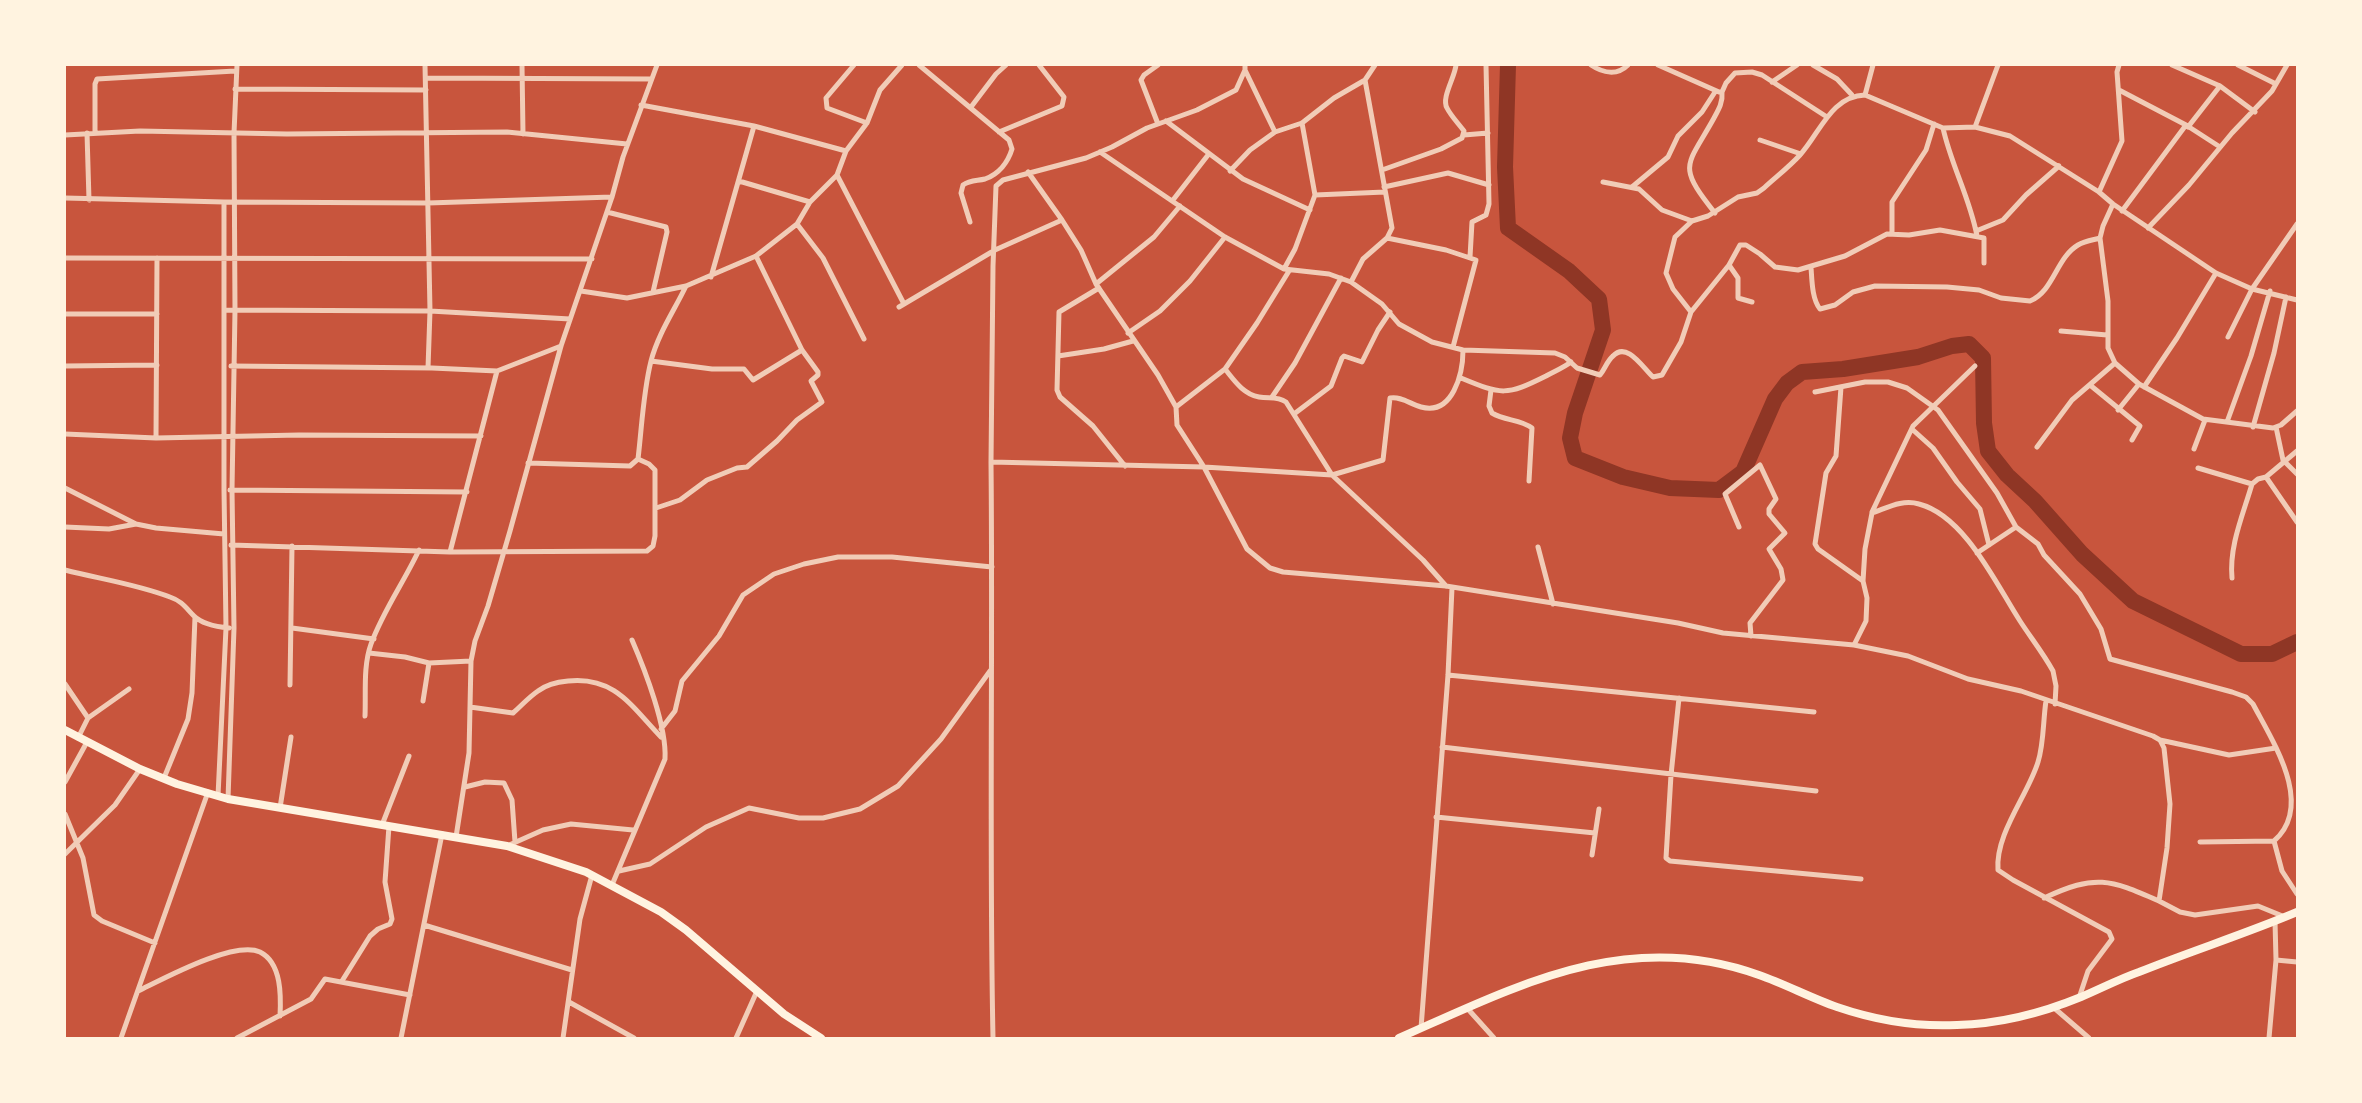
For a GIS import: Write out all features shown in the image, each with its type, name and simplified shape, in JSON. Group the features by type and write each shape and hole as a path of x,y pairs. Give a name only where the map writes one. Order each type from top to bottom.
{"main road":[{"path":"65,730 140,769 228,799 511,844 592,875 670,918 784,1014 821,1038"},
{"path":"1399,1038 1568,969 1599,962 1660,958 1726,965 1865,1015 1924,1025 1991,1022 2079,998 2135,973 2297,912"}],"street":[{"path":"425,65 430,311 428,368"},
{"path":"522,65 523,134"},
{"path":"456,837 469,753 471,661 475,640 488,606 561,346 612,198 627,144 657,65"},
{"path":"854,65 826,98 825,103 827,108 867,123"},
{"path":"581,291 627,298 686,286 756,256 797,224 810,202 837,175 846,151 867,123 880,90 902,65"},
{"path":"919,65 1009,140 1012,149 1008,162 990,177 963,185 961,193 970,222"},
{"path":"971,107 1006,65"},
{"path":"999,132 1062,106 1064,97 1039,65"},
{"path":"1158,65 1141,80 1158,124"},
{"path":"1230,171 1250,150 1275,132 1302,123 1334,98 1365,79 1375,65"},
{"path":"1456,65 1455,76 1444,100 1445,106 1464,131 1464,135"},
{"path":"1470,257 1472,222 1488,212 1486,65"},
{"path":"1591,65 1614,72 1628,65"},
{"path":"1658,65 1715,92 1723,92"},
{"path":"1772,82 1797,65"},
{"path":"1812,65 1837,79 1852,95"},
{"path":"1865,95 1873,65"},
{"path":"1975,127 1998,65"},
{"path":"2099,192 2121,147 2123,132 2119,65"},
{"path":"2172,65 2220,86 2255,112"},
{"path":"2238,65 2276,84"},
{"path":"2148,228 2255,112 2287,65"},
{"path":"993,1038 990,860 991,463 996,186 1003,180 1028,172 1086,158 1158,124 1197,110 1236,90 1245,67"},
{"path":"1245,67 1275,132"},
{"path":"95,132 94,84 97,79 236,68 232,437 234,628 228,799"},
{"path":"1715,213 1693,184 1690,165 1695,147 1721,107 1726,83 1735,73 1752,72 1827,117"},
{"path":"426,78 651,79"},
{"path":"1351,282 1363,259 1387,239 1392,228 1365,79"},
{"path":"2122,211 2220,86"},
{"path":"235,89 426,90"},
{"path":"2119,90 2220,147"},
{"path":"1632,187 1668,157 1678,136 1702,112 1715,92"},
{"path":"1603,182 1643,191 1661,211 1692,221 1702,219 1738,197 1757,193 1764,188 1801,154 1827,117 1852,95 1865,95 1943,128 1975,127 2010,136 2099,192 2122,211 2216,273 2252,289 2270,291 2297,300"},
{"path":"641,105 754,126 846,151"},
{"path":"1166,121 1230,171 1310,210"},
{"path":"1176,407 1225,369 1257,323 1287,270 1315,195 1302,123"},
{"path":"1892,234 1892,202 1926,150 1934,124"},
{"path":"711,277 754,126"},
{"path":"1943,128 1948,151 1966,194 1977,233 1985,239 1984,263"},
{"path":"65,135 95,132 427,132 523,134 627,144"},
{"path":"87,133 89,200"},
{"path":"1382,170 1441,149 1464,135 1488,133"},
{"path":"1760,139 1801,154"},
{"path":"1100,152 1225,237 1287,270 1313,272 1351,282 1382,304 1399,324 1432,342 1463,350 1555,353 1577,368 1600,374 1614,354 1624,351 1653,377 1662,375 1675,355 1692,312 1743,244 1775,267 1798,270 1845,256 1881,236 1940,230 1977,233 2003,220 2059,166"},
{"path":"1173,200 1208,155"},
{"path":"1028,172 1081,250 1097,286 1158,374 1176,407 1177,425 1204,467 1247,549 1270,568 1283,572 1449,587 1751,636 1854,645 1908,656 1968,679 2021,691 2160,740 2229,755 2276,748"},
{"path":"1315,195 1385,189 1448,173 1489,185"},
{"path":"837,175 902,306 995,250 1062,220"},
{"path":"739,180 810,202"},
{"path":"65,198 428,203 612,198"},
{"path":"219,796 226,628 223,490 224,202"},
{"path":"2113,204 2100,238 2108,301 2108,348 2115,363 2141,386 2205,420 2253,427 2276,427 2297,411"},
{"path":"1125,466 1093,426 1060,397 1057,390 1059,312 1097,286 1154,237 1180,206"},
{"path":"607,212 666,227 653,292"},
{"path":"1692,221 1675,237 1666,273 1673,289 1692,312"},
{"path":"797,224 823,258 864,339"},
{"path":"2228,337 2252,289 2297,224"},
{"path":"1128,333 1160,312 1190,281 1225,237"},
{"path":"1811,267 1816,306 1820,309 1835,305 1853,292 1875,286 1947,286 1986,291 2001,298 2030,301 2048,285 2063,259 2073,249 2100,238"},
{"path":"1387,239 1446,250 1470,257 1477,263 1453,347"},
{"path":"656,508 680,500 707,480 737,468 747,467 797,420 821,403 811,381 818,372 802,350 756,256"},
{"path":"65,258 592,259"},
{"path":"156,438 157,258"},
{"path":"1729,265 1738,278 1738,298 1752,302"},
{"path":"2118,410 2141,386 2177,338 2216,273"},
{"path":"1272,397 1295,363 1341,278"},
{"path":"528,463 631,466 638,459 641,414 651,361 664,324 676,308 686,286"},
{"path":"2227,422 2251,356 2270,291"},
{"path":"2253,427 2274,353 2286,297"},
{"path":"225,310 430,311 570,319"},
{"path":"1294,414 1331,386 1344,356 1362,362 1390,312"},
{"path":"65,314 157,314"},
{"path":"2061,331 2107,335"},
{"path":"1058,356 1104,349 1133,341"},
{"path":"224,366 497,371 561,346"},
{"path":"651,361 712,369 744,369 753,380 802,350"},
{"path":"991,463 1204,467 1332,475 1384,460 1390,398 1401,399 1423,408 1439,407 1448,400 1461,378 1463,350"},
{"path":"1461,378 1500,392 1522,388 1559,371 1571,362"},
{"path":"2037,447 2072,400 2115,363"},
{"path":"65,366 157,365"},
{"path":"1854,645 1866,621 1867,598 1863,581 1865,549 1872,513 1913,426 1975,366"},
{"path":"1225,369 1245,391 1286,402 1332,475 1449,587 1448,675 1421,1028"},
{"path":"450,552 497,371"},
{"path":"1815,392 1865,382 1888,382 1907,388 1934,408 1965,446 2016,527 2038,544 2044,555 2080,594 2101,629 2110,659 2246,697 2253,704 2290,778 2288,824 2274,841 2200,842"},
{"path":"2090,385 2140,426 2132,440"},
{"path":"1840,387 1836,456 1826,473 1815,544 1818,549 1863,581"},
{"path":"1491,390 1489,406 1492,413 1506,420 1522,422 1532,428 1529,481"},
{"path":"2194,449 2205,420"},
{"path":"2276,427 2283,460 2297,474"},
{"path":"1913,430 1933,448 1956,482 1980,509 1989,545"},
{"path":"65,435 156,438 299,435 481,436"},
{"path":"2232,578 2231,562 2252,484 2266,477 2283,460 2297,451"},
{"path":"225,545 450,552 647,551 653,546 655,470 638,459"},
{"path":"1739,527 1725,494 1760,465 1776,499 1769,509 1769,514 1784,533 1769,549 1781,569 1783,580 1750,623 1751,636"},
{"path":"2198,468 2252,484"},
{"path":"2266,477 2297,522"},
{"path":"65,488 136,524 224,534"},
{"path":"223,490 467,492"},
{"path":"1872,513 1897,503 1918,503 1942,514 1977,553 2053,671 2055,704"},
{"path":"65,527 109,529 136,524"},
{"path":"1977,553 2016,527"},
{"path":"289,685 292,547"},
{"path":"1538,547 1553,604"},
{"path":"365,716 369,653 383,615 419,550"},
{"path":"661,729 675,711 682,681 719,636 743,595 774,575 804,564 838,557 892,556 992,567"},
{"path":"65,570 142,587 187,606 195,617 205,624 234,628"},
{"path":"164,778 188,719 192,693 195,617"},
{"path":"292,628 374,639"},
{"path":"612,885 662,766 665,751 648,678 632,640"},
{"path":"369,653 429,663 471,661"},
{"path":"423,701 429,663"},
{"path":"619,871 650,864 706,827 749,808 799,818 822,818 860,809 898,786 941,739 991,670"},
{"path":"1448,675 1814,712"},
{"path":"470,707 513,713 538,691 552,684 597,681 611,688 663,739"},
{"path":"65,684 88,718"},
{"path":"65,782 88,718 129,689"},
{"path":"1679,698 1666,853 1670,861 1861,879"},
{"path":"2046,701 2039,759 2011,820 1997,859 1998,870 2111,935 2112,939 2088,971 2079,998"},
{"path":"280,808 291,737"},
{"path":"2159,901 2170,804 2167,767 2160,740"},
{"path":"1442,747 1816,791"},
{"path":"342,981 370,936 390,924 392,919 385,881 386,826 409,756"},
{"path":"65,854 115,805 140,769"},
{"path":"465,787 485,782 503,783 512,800 511,844 543,830 571,824 633,830"},
{"path":"121,1038 208,792"},
{"path":"1592,855 1599,808"},
{"path":"65,814 83,858 94,915 102,921 155,943"},
{"path":"1436,817 1595,833"},
{"path":"401,1038 442,834"},
{"path":"2274,841 2283,871 2297,894"},
{"path":"563,1038 580,919 592,875"},
{"path":"2044,898 2065,888 2093,881 2125,885 2180,912 2195,915 2258,906 2285,917"},
{"path":"2269,1038 2276,960 2275,921"},
{"path":"424,925 572,970"},
{"path":"138,991 197,961 249,951 260,952 269,960 277,975 281,995 280,1016"},
{"path":"2276,960 2297,961"},
{"path":"237,1038 311,999 325,979 410,995"},
{"path":"736,1038 757,991"},
{"path":"569,1002 634,1038"},
{"path":"2053,1007 2089,1038"},
{"path":"1467,1008 1494,1038"}],"waterway":[{"path":"1508,65 1505,167 1508,228 1569,271 1599,299 1603,330 1575,413 1570,438 1575,458 1623,477 1670,488 1719,490 1743,472 1775,399 1787,383 1802,372 1843,369 1918,357 1952,346 1969,344 1983,358 1984,423 1988,451 2007,475 2035,501 2082,554 2133,601 2241,654 2272,654 2297,642"}]}
